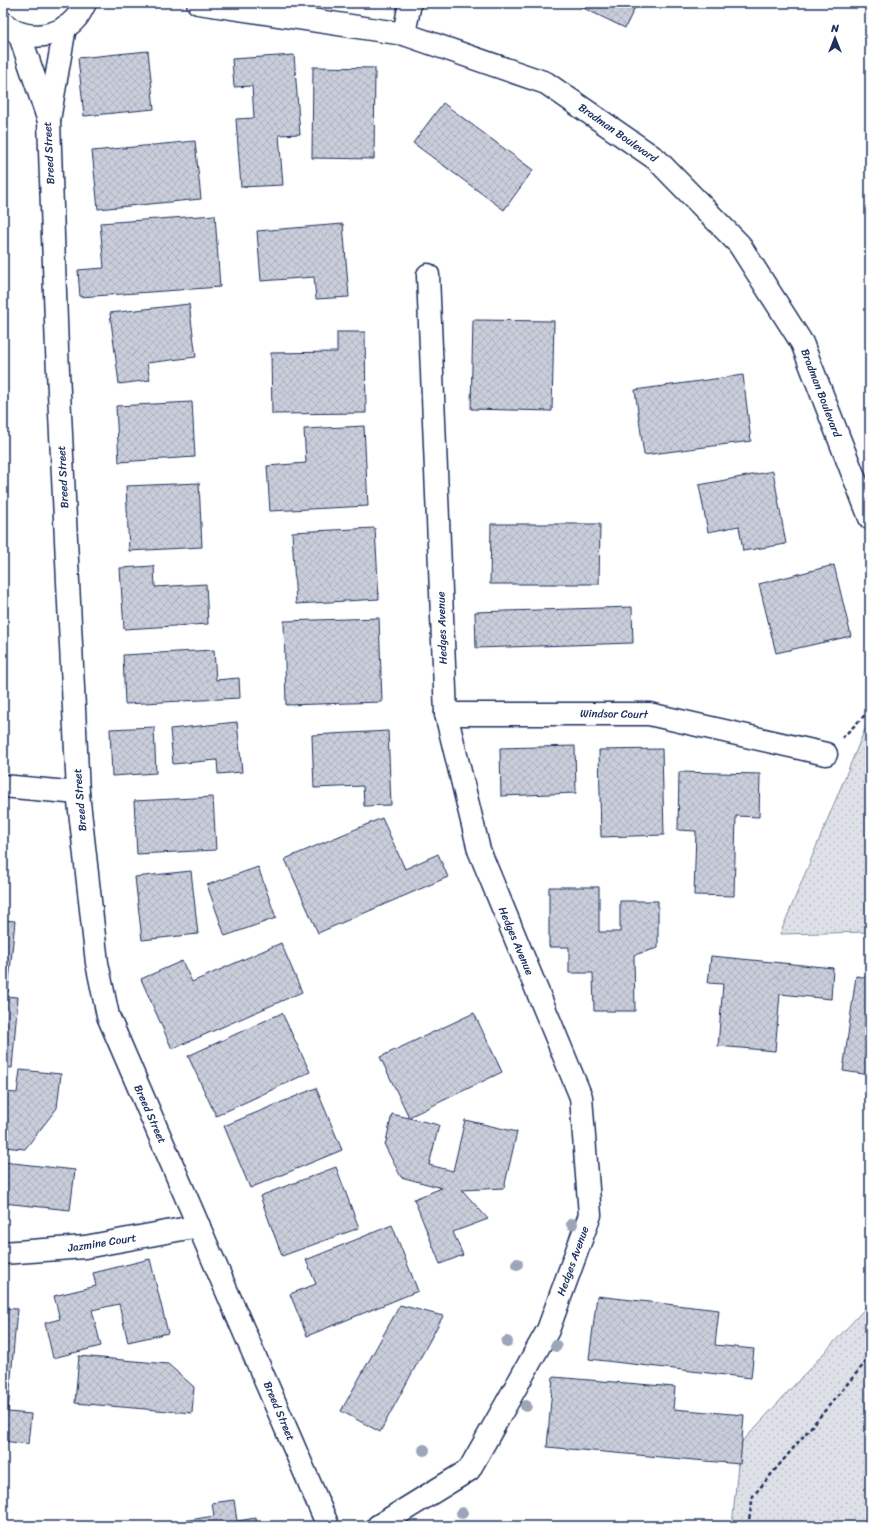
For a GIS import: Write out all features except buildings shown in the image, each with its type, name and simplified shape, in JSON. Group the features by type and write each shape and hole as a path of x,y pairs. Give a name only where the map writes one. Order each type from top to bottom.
{"street":[{"path":"11,28 35,36 51,34 65,27 77,17 85,3"},
{"name":"Bradman Boulevard","path":"198,3 404,34 546,83 656,159 739,244 802,343 870,518"},
{"path":"404,34 410,3"},
{"path":"49,121 65,27"},
{"name":"Breed Street","path":"11,28 49,121 57,350 78,793 97,963 108,1016 328,1526"},
{"name":"Hedges Avenue","path":"378,1526 469,1470 548,1330 590,1215 581,1097 479,850 446,714 428,275"},
{"name":"Windsor Court","path":"446,714 649,714 826,754"},
{"path":"3,786 78,793"},
{"name":"Jazmine Court","path":"3,1253 85,1247 199,1226"}],"path":[{"path":"826,754 870,710"},
{"path":"748,1526 753,1496 870,1357"}],"shaded area":[{"path":"870,717 870,932 780,934"},
{"path":"870,1303 870,1526 732,1526 740,1444"}]}
